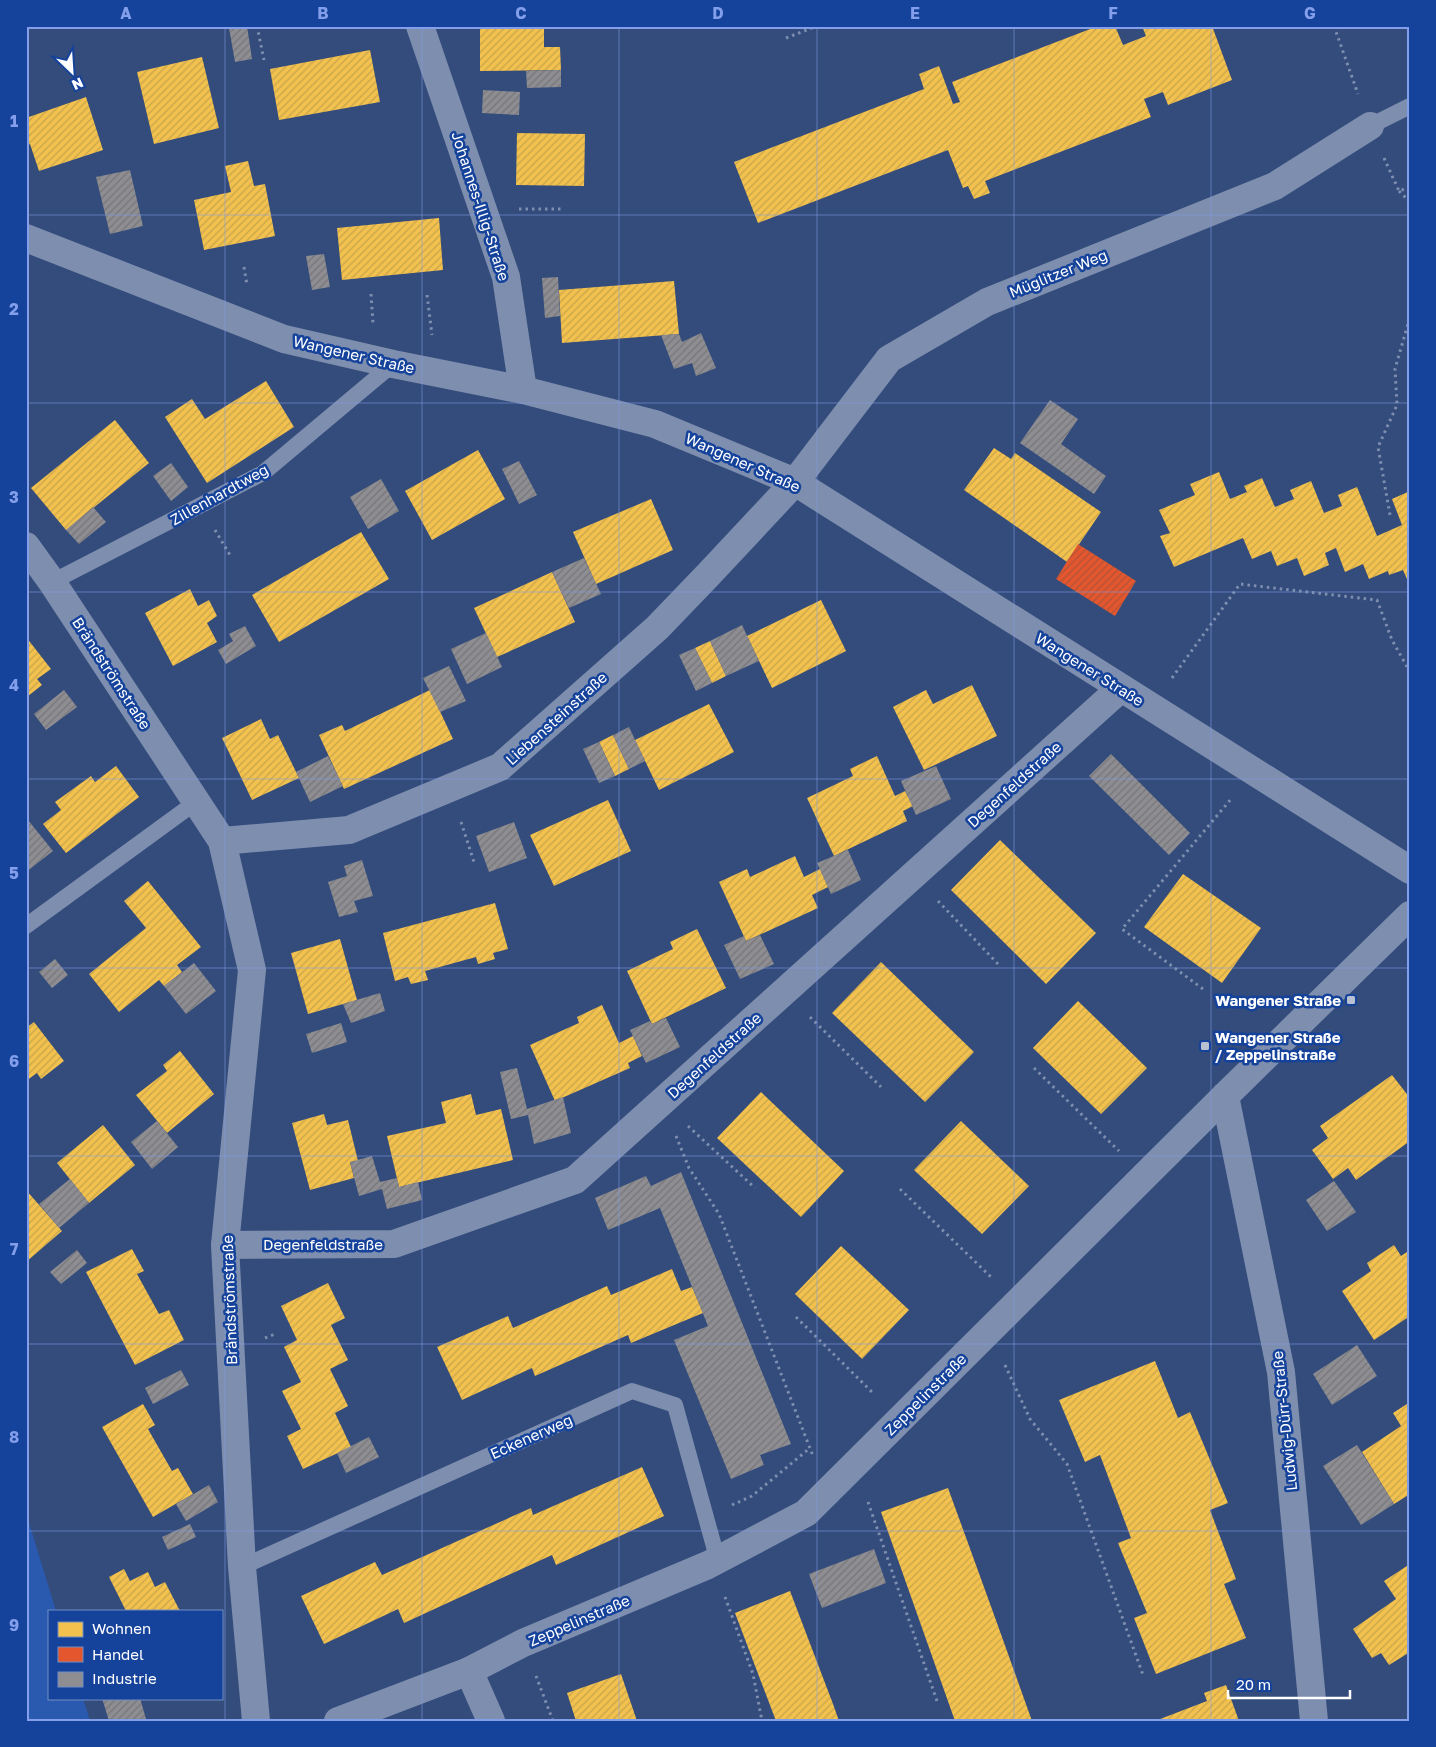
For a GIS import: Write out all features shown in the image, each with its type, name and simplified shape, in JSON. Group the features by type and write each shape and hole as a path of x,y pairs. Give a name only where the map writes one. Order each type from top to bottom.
{"street":[{"name":"Johannes-Illig-Straße","path":"420,26 506,277 524,390"},
{"name":"Müglitzer Weg","path":"795,482 889,360 987,302 1275,186 1370,126"},
{"name":"Wangener Straße","path":"26,238 284,338 393,364 524,390 655,424 795,482 1120,689 1410,870"},
{"name":"Liebensteinstraße","path":"222,841 349,830 500,767 657,628 795,482"},
{"name":"Brändströmstraße","path":"26,546 52,582 222,841 252,970 225,1245 242,1567 256,1721"},
{"name":"Degenfeldstraße","path":"225,1245 394,1244 575,1180 1120,689"},
{"name":"Zeppelinstraße","path":"338,1721 469,1671 523,1643 715,1562 806,1513 1144,1176 1410,915"},
{"name":"Ludwig-Dürr-Straße","path":"1225,1096 1281,1372 1314,1721"},
{"path":"469,1671 491,1721"}],"lane":[{"path":"1370,126 1410,106"},
{"name":"Zillenhardtweg","path":"52,582 263,473 393,364"},
{"path":"26,926 196,802"},
{"name":"Eckenerweg","path":"242,1567 632,1391 675,1405 706,1518 715,1562"}],"path":[{"path":"257,26 264,60"},
{"path":"786,38 817,26"},
{"path":"1398,191 1410,202"},
{"path":"1390,515 1378,446 1397,406 1395,369 1409,325 1410,314"},
{"path":"1151,708 1240,584 1377,600 1392,640 1410,672"},
{"path":"1203,989 1122,928 1254,772"},
{"path":"450,788 474,862"},
{"path":"913,875 998,964"},
{"path":"785,992 881,1088"},
{"path":"1034,1068 1144,1176"},
{"path":"662,1101 754,1188"},
{"path":"662,1101 689,1168 720,1214 827,1492"},
{"path":"900,1189 1017,1302"},
{"path":"796,1317 899,1420"},
{"path":"989,1330 1030,1419 1066,1464 1143,1675"},
{"path":"706,1518 752,1496 810,1448"},
{"path":"855,1463 936,1701"},
{"path":"715,1562 753,1674 762,1721"},
{"path":"523,1643 553,1721"}],"shaded area":[{"path":"26,1513 56,1610 48,1610 48,1700 84,1700 90,1721 26,1721"}],"building: Wohnen":[{"path":"480,26 544,26 544,47 560,47 561,70 480,71"},
{"path":"1098,26 1115,26 1123,45 1146,36 1142,26 1212,26 1232,80 1168,105 1163,92 1144,99 1151,117 985,181 990,193 974,199 968,186 963,188 948,150 758,223 734,162 924,89 919,74 939,66 953,104 960,102 952,82"},
{"path":"370,50 380,102 279,120 270,69"},
{"path":"202,57 219,128 154,144 137,72"},
{"path":"86,97 103,150 39,171 30,144 26,146 26,118"},
{"path":"517,133 585,134 584,186 516,185"},
{"path":"248,161 254,186 265,184 275,236 204,250 194,200 231,192 225,166"},
{"path":"439,218 443,270 342,280 337,228"},
{"path":"674,281 679,334 562,343 559,290"},
{"path":"266,381 294,427 207,483 165,417 192,399 205,419"},
{"path":"115,420 149,463 66,530 31,488"},
{"path":"994,448 1011,459 1015,453 1101,512 1067,562 964,490"},
{"path":"478,450 505,499 432,540 405,491"},
{"path":"1219,472 1230,499 1247,492 1244,486 1262,478 1275,507 1294,499 1290,490 1311,481 1324,513 1342,506 1338,495 1357,487 1377,536 1402,525 1392,499 1410,491 1410,586 1403,570 1389,575 1388,571 1369,579 1363,564 1345,572 1336,548 1325,553 1329,565 1304,576 1297,558 1277,566 1271,551 1252,559 1243,538 1174,567 1160,536 1170,533 1159,510 1195,495 1190,484"},
{"path":"651,499 673,550 596,584 573,532"},
{"path":"361,532 389,579 279,642 252,595"},
{"path":"552,572 575,622 497,657 474,608"},
{"path":"190,589 198,606 209,600 217,616 207,623 217,642 173,666 145,613"},
{"path":"821,600 846,651 772,688 747,636"},
{"path":"26,637 51,669 37,679 42,685 28,696 26,694"},
{"path":"710,641 726,676 712,683 695,648"},
{"path":"972,685 997,736 924,770 893,707 926,690 933,704"},
{"path":"430,690 453,739 344,789 319,735 342,725 345,731"},
{"path":"709,704 734,752 659,790 635,740"},
{"path":"261,719 270,739 278,735 299,778 252,800 222,738"},
{"path":"613,735 629,769 615,776 599,742"},
{"path":"877,756 895,796 905,791 913,806 903,811 907,821 834,856 807,798 853,776 850,769"},
{"path":"116,766 139,797 66,853 43,824 61,810 55,802 91,776 95,782"},
{"path":"608,800 631,851 554,886 530,835"},
{"path":"1000,840 1096,933 1046,984 951,890"},
{"path":"795,856 804,877 820,869 828,887 812,895 818,908 746,941 719,882 747,869 750,877"},
{"path":"1183,874 1261,928 1222,983 1144,927"},
{"path":"148,881 201,947 177,965 182,972 164,986 159,980 119,1012 89,974 146,928 124,901"},
{"path":"495,903 508,949 493,953 495,959 478,964 476,957 425,971 428,980 411,984 408,977 395,981 383,933"},
{"path":"697,929 726,988 652,1024 627,971 673,949 670,942"},
{"path":"340,939 357,1000 308,1014 291,953"},
{"path":"881,962 974,1052 925,1102 832,1013"},
{"path":"1078,1001 1147,1068 1101,1114 1033,1048"},
{"path":"602,1005 619,1043 633,1036 642,1056 628,1063 630,1068 555,1101 530,1045 579,1023 577,1017"},
{"path":"34,1022 64,1061 41,1079 37,1073 26,1081 26,1028"},
{"path":"180,1051 214,1094 167,1133 136,1095 167,1071 163,1065"},
{"path":"1392,1075 1410,1098 1410,1141 1356,1180 1348,1168 1333,1179 1312,1150 1328,1138 1320,1126"},
{"path":"761,1092 844,1171 801,1217 717,1138"},
{"path":"471,1094 476,1115 501,1109 513,1160 399,1187 387,1136 446,1123 441,1102"},
{"path":"324,1114 327,1125 348,1120 358,1161 350,1162 354,1178 310,1190 292,1123"},
{"path":"961,1121 1029,1186 982,1234 914,1170"},
{"path":"103,1125 135,1165 89,1203 57,1163"},
{"path":"26,1190 62,1231 26,1262"},
{"path":"1394,1245 1401,1256 1410,1250 1410,1316 1374,1340 1342,1291 1371,1271 1367,1263"},
{"path":"841,1246 909,1310 862,1359 795,1294"},
{"path":"132,1249 144,1271 137,1274 159,1314 169,1310 184,1340 135,1365 86,1272"},
{"path":"672,1269 681,1291 692,1287 703,1313 631,1343 628,1335 535,1376 532,1368 462,1400 437,1347 508,1316 513,1328 607,1286 611,1295"},
{"path":"328,1283 345,1318 331,1325 348,1360 330,1369 348,1406 335,1413 351,1447 303,1469 287,1436 301,1429 282,1391 301,1382 284,1347 297,1340 281,1306"},
{"path":"1155,1361 1178,1418 1190,1412 1228,1503 1210,1510 1236,1579 1224,1584 1246,1638 1156,1674 1134,1618 1147,1613 1118,1543 1131,1538 1100,1455 1085,1462 1059,1400"},
{"path":"1410,1402 1410,1494 1394,1504 1362,1452 1401,1426 1393,1413"},
{"path":"143,1404 155,1425 148,1429 172,1471 178,1468 193,1494 153,1517 102,1427"},
{"path":"642,1467 664,1516 556,1565 552,1555 404,1623 398,1609 324,1644 301,1596 375,1562 382,1575 531,1508 533,1515"},
{"path":"948,1488 1032,1721 955,1721 881,1512"},
{"path":"1410,1564 1410,1652 1389,1665 1381,1653 1372,1658 1353,1629 1396,1599 1384,1581"},
{"path":"124,1569 130,1581 148,1572 155,1587 165,1582 179,1610 126,1610 109,1577"},
{"path":"790,1591 839,1721 776,1721 735,1613"},
{"path":"621,1674 637,1721 576,1721 567,1693"},
{"path":"1226,1685 1239,1721 1155,1721 1207,1701 1204,1693"}],"building: Handel":[{"path":"1078,544 1136,581 1115,616 1056,579"}],"building: Industrie":[{"path":"247,26 252,59 235,62 229,28"},
{"path":"561,70 561,87 527,88 526,71"},
{"path":"483,90 520,92 519,115 482,113"},
{"path":"130,170 143,226 110,234 96,177"},
{"path":"324,254 330,287 312,290 306,256"},
{"path":"558,277 560,316 545,318 542,278"},
{"path":"701,333 716,368 696,376 692,363 674,369 661,335 679,334 682,342"},
{"path":"1050,400 1078,419 1061,444 1106,476 1094,494 1020,443"},
{"path":"519,461 537,495 519,504 502,469"},
{"path":"171,463 188,487 171,501 153,476"},
{"path":"381,479 399,511 368,529 350,497"},
{"path":"93,507 106,522 79,544 66,530"},
{"path":"584,558 601,594 569,608 552,572"},
{"path":"742,625 759,661 726,676 710,641"},
{"path":"245,626 256,646 226,664 218,650 233,641 229,634"},
{"path":"486,633 502,667 467,684 451,649"},
{"path":"695,648 712,683 696,691 679,655"},
{"path":"449,666 466,701 440,712 423,678"},
{"path":"64,690 77,707 46,730 34,714"},
{"path":"629,727 645,761 629,769 613,735"},
{"path":"599,742 615,776 599,783 583,749"},
{"path":"1111,754 1190,833 1169,855 1089,776"},
{"path":"328,756 343,786 310,802 296,772"},
{"path":"936,766 951,799 916,815 901,781"},
{"path":"28,820 53,851 26,872 26,822"},
{"path":"514,822 527,858 489,872 476,836"},
{"path":"848,850 861,880 831,894 817,863"},
{"path":"362,860 373,896 354,901 358,912 339,917 328,882 347,876 344,866"},
{"path":"760,935 774,964 740,979 724,945 744,936 746,941"},
{"path":"55,959 68,975 52,988 39,972"},
{"path":"194,963 216,991 186,1014 164,986"},
{"path":"380,993 385,1011 351,1023 343,1004"},
{"path":"666,1018 680,1047 646,1063 630,1030 650,1021 652,1024"},
{"path":"341,1023 347,1042 312,1053 306,1034"},
{"path":"517,1068 527,1109 563,1097 571,1133 534,1144 528,1115 511,1119 500,1072"},
{"path":"157,1121 178,1147 152,1169 131,1142"},
{"path":"372,1156 380,1182 397,1178 399,1187 418,1182 422,1200 387,1209 382,1189 359,1196 350,1162"},
{"path":"681,1172 791,1444 760,1455 764,1465 731,1479 674,1340 708,1326 660,1208 608,1230 595,1198 646,1176 651,1186"},
{"path":"70,1179 89,1203 59,1228 39,1204"},
{"path":"1334,1181 1356,1212 1327,1231 1306,1200"},
{"path":"77,1250 87,1263 61,1284 50,1272"},
{"path":"1357,1345 1377,1376 1332,1405 1313,1374"},
{"path":"181,1370 189,1385 153,1404 145,1388"},
{"path":"369,1437 379,1457 346,1473 337,1453"},
{"path":"1357,1445 1394,1504 1361,1525 1323,1466"},
{"path":"209,1485 218,1502 186,1521 176,1504"},
{"path":"190,1524 196,1537 168,1550 162,1537"},
{"path":"874,1549 886,1583 822,1608 809,1574"},
{"path":"103,1700 141,1700 146,1719 140,1721 109,1721"}],"place":[{"name":"Wangener Straße","path":"1351,1000"},
{"name":"Wangener Straße / Zeppelinstraße","path":"1205,1046"}]}
